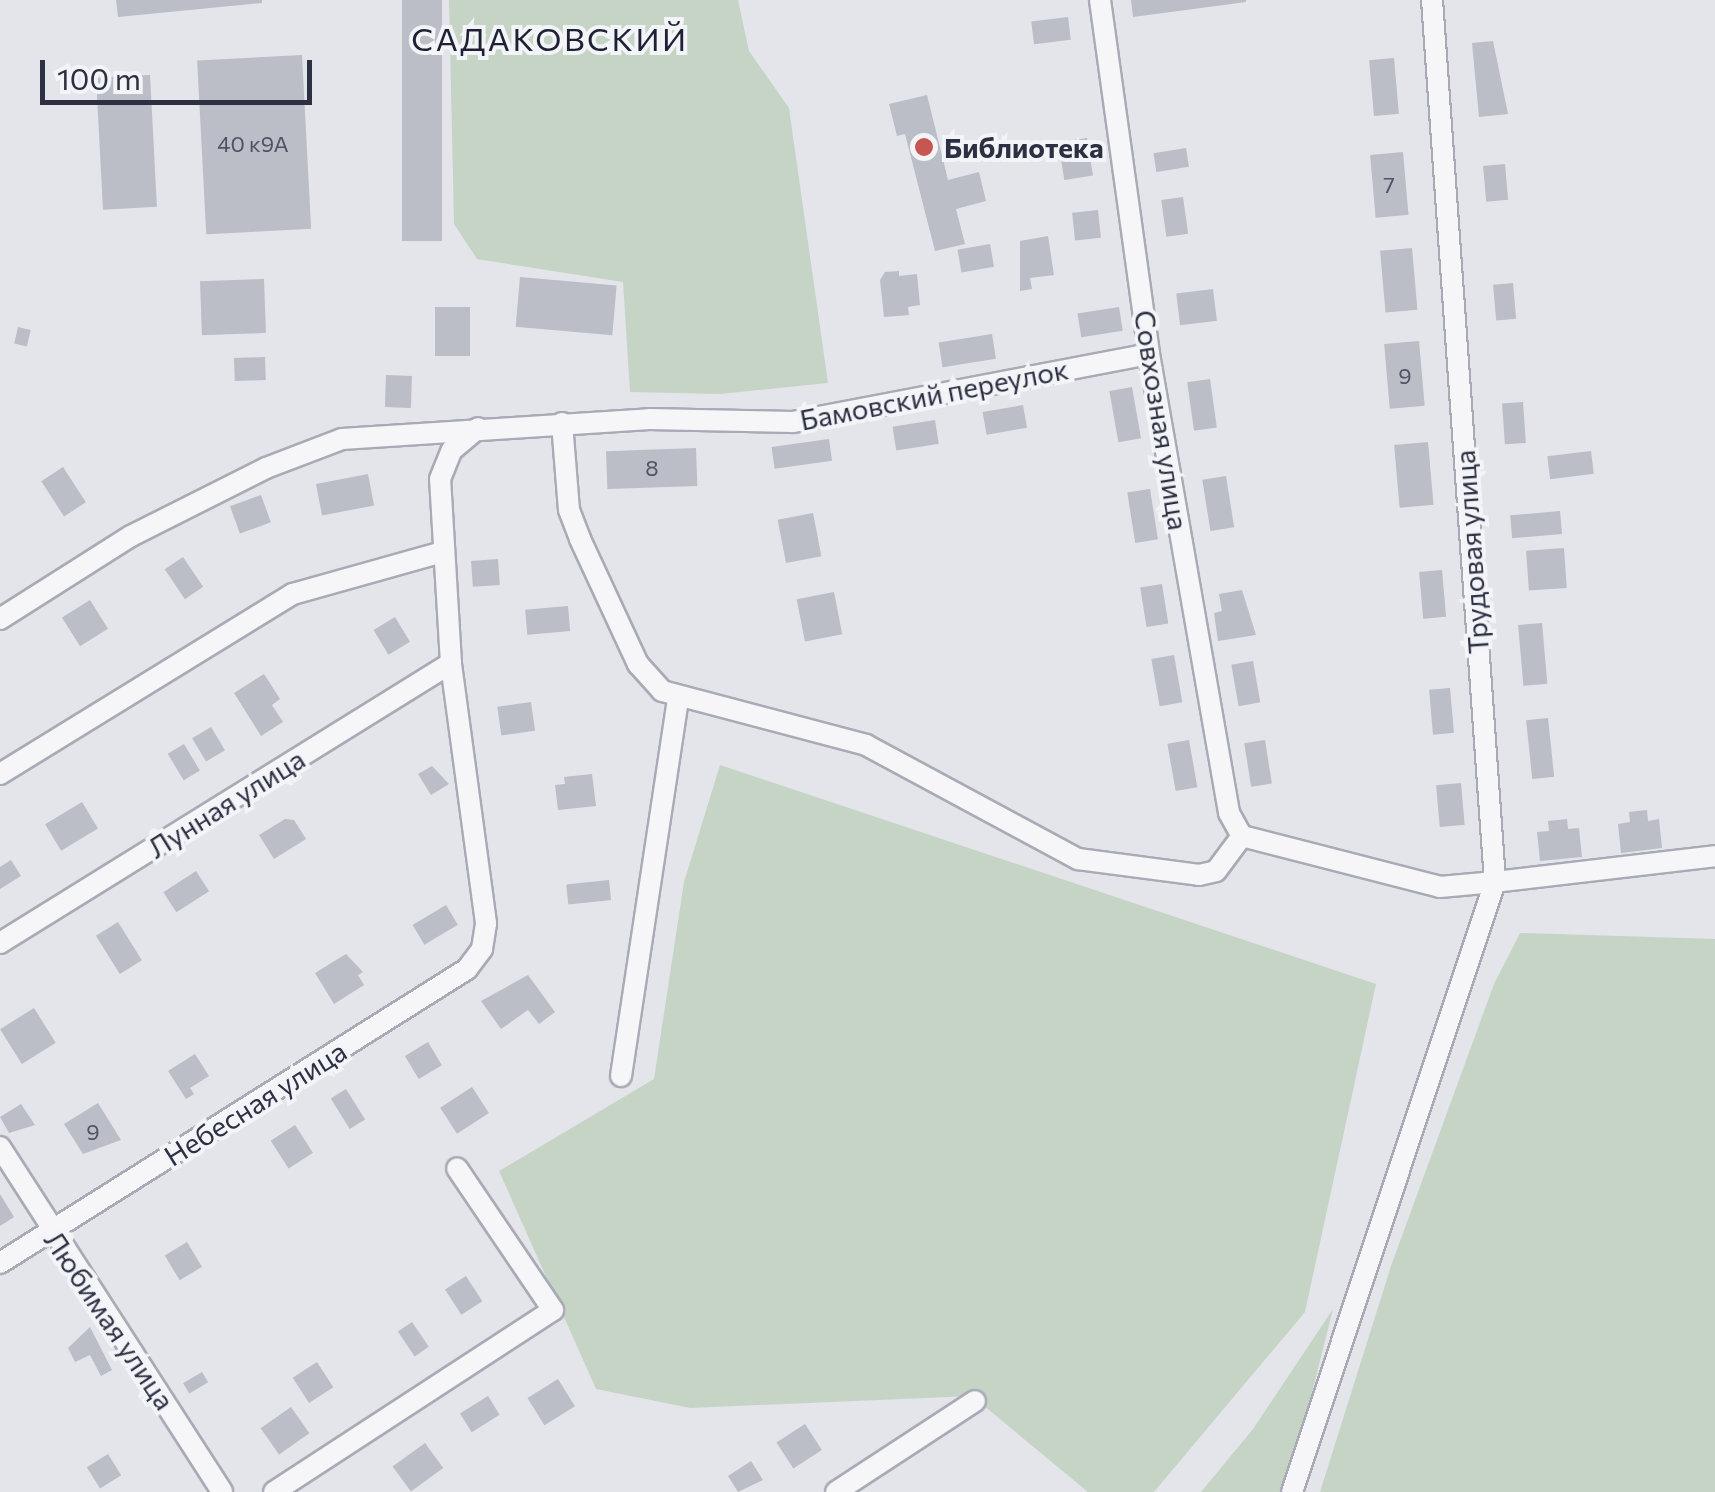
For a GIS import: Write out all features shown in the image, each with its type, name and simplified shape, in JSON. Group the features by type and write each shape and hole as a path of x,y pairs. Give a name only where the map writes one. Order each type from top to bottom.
{"street":[{"name":"Совхозная улица","path":"1100,0 1149,354 1229,813 1242,836"},
{"name":"Трудовая улица","path":"1432,0 1494,882"},
{"name":"Бамовский переулок","path":"0,619 131,536 266,468 342,439 562,423 793,422 1149,354"},
{"path":"562,423 569,510 638,664 662,691 866,746 1078,859 1199,875 1216,871 1242,836 1440,886 1715,856"},
{"path":"451,663 440,480 452,450 478,428"},
{"path":"0,774 293,594 442,552"},
{"name":"Небесная улица","path":"0,1263 467,970 482,949 486,923 451,663"},
{"name":"Лунная улица","path":"0,943 451,663"},
{"path":"621,1076 678,698"},
{"path":"1292,1492 1494,882"},
{"name":"Любимая улица","path":"0,1147 50,1232 222,1492"},
{"path":"274,1492 554,1310 457,1168"},
{"path":"836,1492 976,1400"}],"green space":[{"path":"449,0 738,0 749,51 789,108 828,383 720,394 630,392 623,282 477,259 454,224"},
{"path":"720,765 1376,984 1305,1312 1154,1492 1088,1492 972,1396 690,1408 596,1389 499,1171 654,1079 684,882"},
{"path":"1520,933 1715,939 1715,1492 1320,1492 1391,1266 1494,984"},
{"path":"1333,1309 1287,1492 1201,1492 1253,1429"}],"building":[{"path":"116,0 262,0 262,3 118,17"},
{"path":"402,0 442,0 442,241 402,241"},
{"path":"1131,0 1246,0 1246,2 1133,17"},
{"path":"1068,17 1071,40 1034,44 1031,22"},
{"path":"1493,41 1508,114 1479,117 1472,43"},
{"path":"302,55 311,229 206,234 197,60"},
{"path":"1394,58 1399,114 1374,116 1369,60"},
{"path":"150,75 157,207 103,210 96,78"},
{"path":"927,95 948,180 979,172 986,201 956,209 965,244 935,251 905,134 897,136 889,104"},
{"path":"1087,138 1093,176 1064,180 1058,143"},
{"path":"1186,148 1189,167 1156,172 1153,153"},
{"path":"1403,152 1408,215 1376,218 1370,155"},
{"path":"1505,164 1508,200 1486,202 1483,166"},
{"path":"1183,197 1188,234 1166,237 1161,200"},
{"path":"1098,210 1101,238 1075,241 1072,213"},
{"path":"1048,236 1054,275 1030,278 1032,289 1020,291 1020,241"},
{"path":"990,244 994,267 961,272 958,250"},
{"path":"1412,248 1417,310 1386,313 1380,251"},
{"path":"899,271 899,276 917,274 920,305 908,307 909,315 884,317 880,280 885,272"},
{"path":"520,277 617,285 612,335 516,327"},
{"path":"264,279 266,333 202,335 200,281"},
{"path":"1513,283 1516,319 1496,321 1493,285"},
{"path":"1213,289 1217,321 1180,325 1176,294"},
{"path":"435,307 470,307 470,356 435,356"},
{"path":"1119,307 1123,331 1081,337 1078,314"},
{"path":"18,327 31,330 27,346 14,344"},
{"path":"992,334 996,359 943,367 939,342"},
{"path":"1419,341 1425,406 1390,409 1384,344"},
{"path":"265,357 266,380 235,381 234,358"},
{"path":"386,375 412,376 411,408 385,407"},
{"path":"1210,379 1217,428 1194,431 1187,382"},
{"path":"1132,387 1141,438 1118,442 1109,391"},
{"path":"1523,402 1526,443 1505,444 1502,403"},
{"path":"1023,405 1027,428 987,435 983,412"},
{"path":"935,420 939,444 896,450 893,427"},
{"path":"829,439 832,461 775,469 772,447"},
{"path":"1428,442 1433,505 1400,508 1394,445"},
{"path":"696,448 697,486 607,489 606,451"},
{"path":"1591,451 1594,474 1550,479 1547,456"},
{"path":"63,467 86,502 64,516 41,481"},
{"path":"368,474 374,505 322,516 316,484"},
{"path":"1226,476 1234,527 1210,531 1202,480"},
{"path":"1150,489 1158,539 1135,543 1127,493"},
{"path":"261,495 271,522 240,534 230,506"},
{"path":"1560,511 1562,534 1512,538 1510,515"},
{"path":"813,513 821,556 786,563 778,520"},
{"path":"1564,548 1567,588 1529,591 1526,551"},
{"path":"183,557 203,587 185,599 165,569"},
{"path":"498,559 500,585 473,587 471,561"},
{"path":"1442,570 1446,617 1423,619 1419,572"},
{"path":"1162,584 1168,624 1147,627 1140,587"},
{"path":"1242,590 1256,635 1218,641 1214,613 1222,611 1219,594"},
{"path":"834,592 842,634 805,641 797,599"},
{"path":"90,600 108,629 80,646 62,617"},
{"path":"568,606 570,631 527,635 525,610"},
{"path":"395,617 410,642 389,655 374,630"},
{"path":"1542,623 1547,684 1523,686 1518,625"},
{"path":"1174,655 1182,702 1160,706 1151,659"},
{"path":"1253,661 1260,702 1239,706 1231,665"},
{"path":"264,674 280,699 272,705 283,722 261,736 234,693"},
{"path":"1450,688 1454,733 1433,735 1429,690"},
{"path":"531,702 535,731 501,735 497,707"},
{"path":"1548,718 1554,777 1532,779 1526,720"},
{"path":"211,727 225,750 206,761 192,738"},
{"path":"1189,740 1197,787 1176,791 1167,744"},
{"path":"1265,740 1272,783 1251,787 1244,743"},
{"path":"184,744 200,771 184,780 168,754"},
{"path":"432,766 449,784 431,795 418,774"},
{"path":"592,774 596,806 558,810 555,785 565,784 564,777"},
{"path":"1461,783 1465,825 1440,827 1436,785"},
{"path":"82,802 98,829 61,851 45,824"},
{"path":"1647,810 1648,821 1659,819 1662,848 1621,853 1618,824 1630,822 1629,812"},
{"path":"285,819 294,820 306,839 274,859 259,835"},
{"path":"1567,819 1568,829 1579,828 1582,857 1540,861 1537,832 1549,831 1548,821"},
{"path":"11,860 21,876 0,889 0,867"},
{"path":"196,871 209,891 176,912 163,892"},
{"path":"609,880 611,900 568,904 566,884"},
{"path":"446,905 458,925 424,945 413,925"},
{"path":"118,922 142,960 120,974 96,936"},
{"path":"346,954 363,972 358,975 364,985 334,1004 315,973"},
{"path":"528,975 555,1012 539,1024 528,1010 501,1029 481,1001"},
{"path":"34,1008 56,1043 22,1064 0,1029"},
{"path":"428,1042 442,1065 419,1079 405,1056"},
{"path":"195,1054 209,1076 190,1088 194,1094 186,1099 168,1071"},
{"path":"472,1087 489,1113 457,1134 440,1108"},
{"path":"346,1089 365,1120 350,1129 331,1099"},
{"path":"98,1103 121,1140 83,1154 64,1124"},
{"path":"21,1104 35,1125 9,1133 0,1117"},
{"path":"295,1125 313,1153 289,1168 271,1141"},
{"path":"0,1194 14,1217 0,1226"},
{"path":"187,1242 202,1267 180,1280 165,1255"},
{"path":"466,1276 482,1301 461,1315 445,1290"},
{"path":"412,1322 429,1347 415,1356 398,1332"},
{"path":"90,1327 112,1370 101,1376 90,1355 75,1362 68,1348"},
{"path":"317,1362 333,1387 309,1403 293,1378"},
{"path":"202,1372 208,1382 189,1394 183,1383"},
{"path":"558,1379 575,1406 544,1425 527,1398"},
{"path":"488,1396 500,1415 472,1432 460,1413"},
{"path":"291,1407 309,1433 279,1454 261,1428"},
{"path":"805,1424 822,1450 793,1469 776,1443"},
{"path":"425,1443 443,1468 411,1492 393,1467"},
{"path":"108,1454 121,1475 100,1488 87,1467"},
{"path":"751,1461 763,1480 738,1492 728,1476"}],"place":[{"name":"Библиотека","path":"924,147"}],"district":[{"name":"САДАКОВСКИЙ","path":"550,38"}]}
